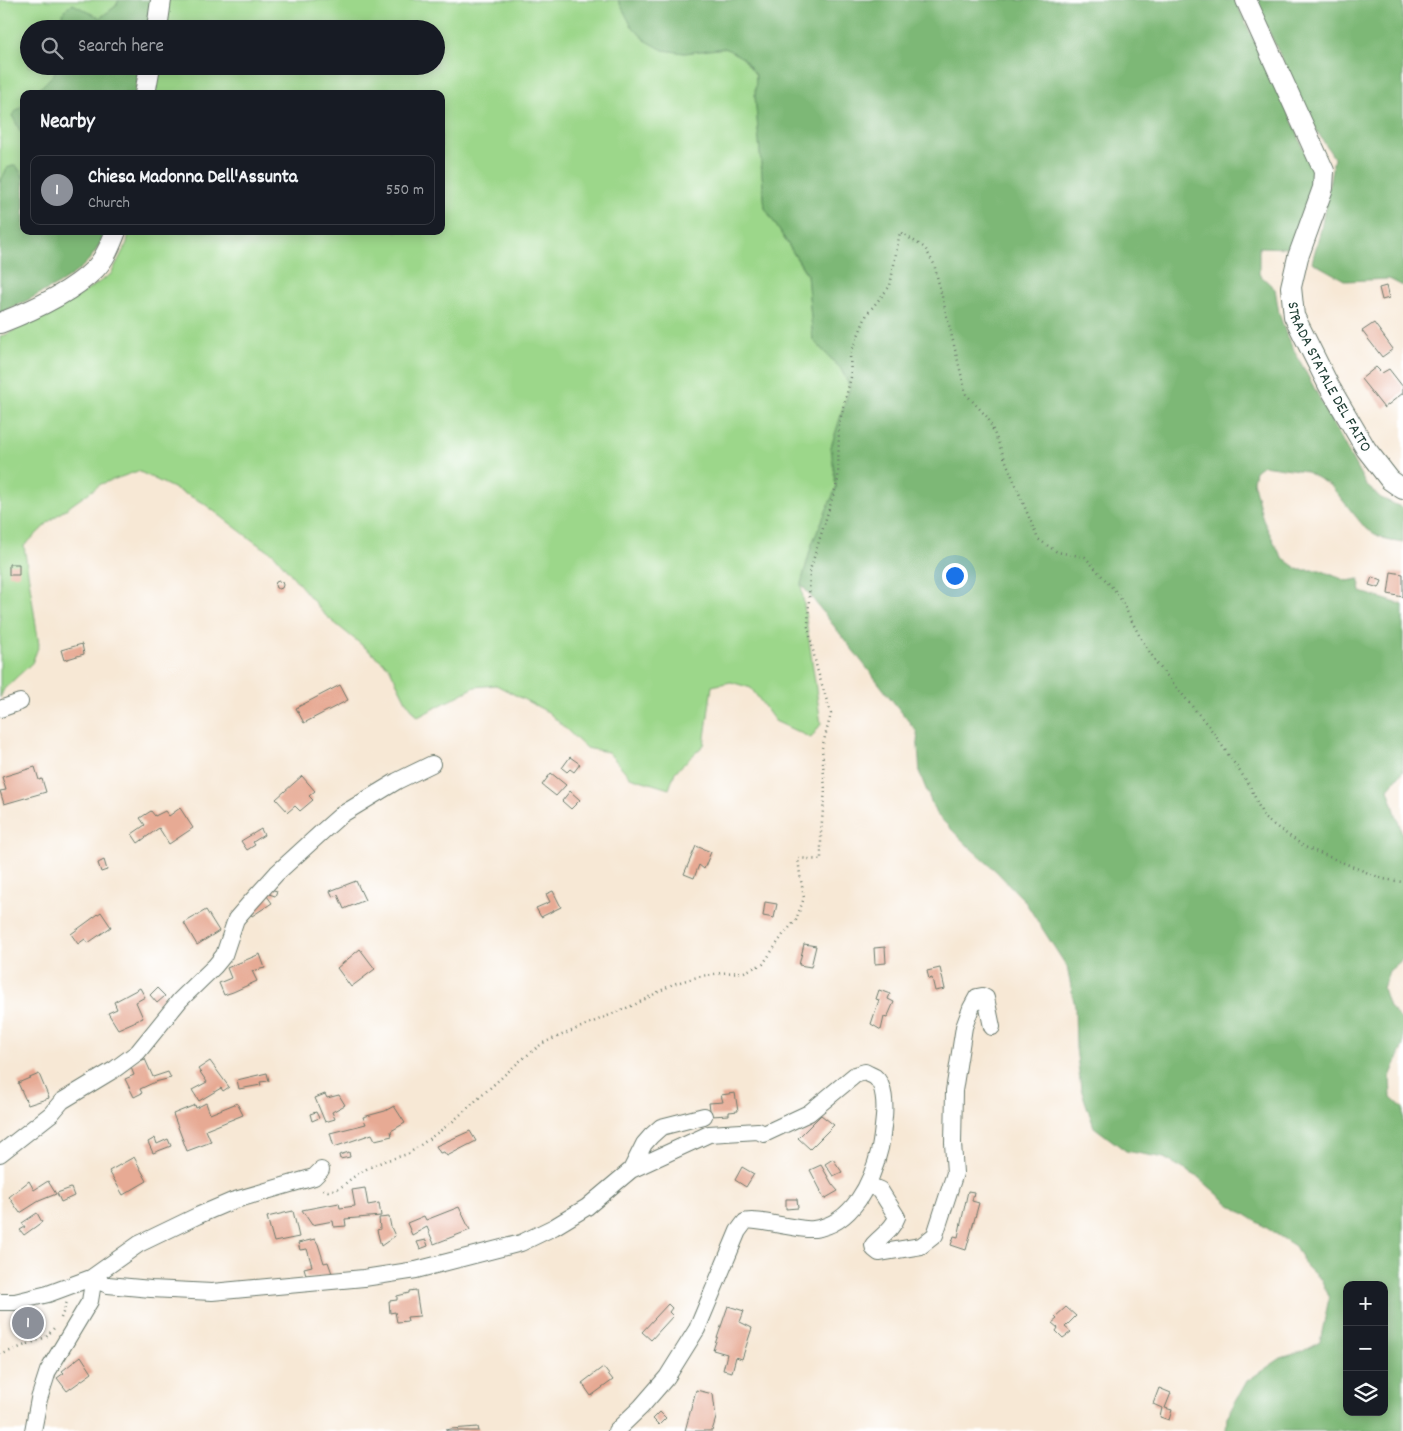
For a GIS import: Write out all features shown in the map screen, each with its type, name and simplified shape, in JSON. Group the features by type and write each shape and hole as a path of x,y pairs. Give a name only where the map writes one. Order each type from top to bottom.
{"street":[{"path":"159,20 162,0"},
{"name":"STRADA STATALE DEL FAITO","path":"1246,0 1324,171 1323,188 1298,257 1291,287 1294,316 1329,386 1366,449 1390,480 1403,489"},
{"path":"146,90 148,75"},
{"path":"0,324 70,290 96,268 112,244 115,235"},
{"path":"0,709 20,702"},
{"path":"0,1154 51,1114 62,1101 115,1069 138,1052 180,1000 210,972 224,955 236,919 277,873 323,831 341,815 432,764"},
{"path":"868,1185 880,1190 897,1216 890,1230 873,1245 874,1249 879,1253 921,1246 935,1236 955,1173 953,1143 954,1091 964,1027 977,997 982,996 986,998 992,1027"},
{"path":"91,1278 108,1284 151,1289 212,1292 364,1278 416,1270 521,1243 554,1227 587,1207 632,1170 710,1134 758,1132 764,1134 809,1113 855,1075 865,1072 876,1078 882,1087 884,1112 880,1147 868,1185 852,1208 833,1224 813,1229 779,1226 751,1220 745,1222 738,1231 697,1329 667,1377 641,1407 616,1431"},
{"path":"632,1170 644,1144 661,1127 704,1116"},
{"path":"0,1302 15,1302 74,1285 91,1278 139,1244 197,1216 232,1201 314,1177 321,1170"},
{"path":"33,1431 39,1399 48,1371 90,1301 91,1278"}],"path":[{"path":"300,1181 328,1191 340,1188 352,1178 384,1161 408,1154 451,1123 520,1061 543,1043 636,1004 673,984 701,976 744,972 763,964 783,934 796,920 804,898 798,858 821,860 821,831 825,790 822,748 831,714 817,669 808,627 810,570 838,480 839,424 851,377 850,355 867,314 890,286 900,232 925,248 934,264 966,394 988,418 1038,539 1057,552 1085,556 1118,594 1140,637 1158,665 1210,728 1250,786 1264,818 1305,847 1383,879 1403,882"},
{"path":"0,1355 46,1337 59,1323 74,1285"}],"green space":[{"path":"0,0 119,0 116,6 100,18 20,20 20,75 53,75 38,90 20,90 20,108 12,115 20,129 20,172 16,165 7,168 0,183"},
{"path":"119,0 152,0 149,20 61,19 64,10 73,4 100,18 116,6"},
{"path":"168,0 618,0 632,25 645,40 684,53 725,48 743,58 756,75 755,96 765,208 807,275 813,340 841,369 850,387 831,447 836,488 812,544 801,584 821,724 811,738 775,721 751,688 731,682 712,686 704,745 675,772 669,789 630,777 608,752 586,748 548,712 496,685 475,687 418,717 406,701 389,667 326,616 274,554 256,543 202,502 138,471 101,484 52,519 24,546 39,645 32,663 4,689 0,698 0,336 73,300 111,274 127,243 128,235 445,235 445,90 153,90 155,75 445,75 445,20 165,20"},
{"path":"618,0 1235,0 1293,123 1314,174 1315,186 1291,248 1259,247 1259,274 1275,289 1279,313 1287,337 1366,485 1381,498 1403,508 1403,543 1386,540 1366,529 1331,486 1305,471 1263,465 1255,471 1253,481 1263,520 1282,558 1299,570 1320,570 1347,581 1359,579 1361,592 1403,605 1403,771 1388,789 1403,836 1403,959 1389,971 1383,988 1389,1007 1403,1021 1403,1045 1390,1077 1391,1097 1403,1108 1403,1431 1226,1431 1227,1417 1247,1381 1281,1358 1301,1352 1320,1342 1329,1298 1321,1280 1306,1266 1295,1246 1229,1204 1198,1177 1164,1158 1126,1151 1094,1127 1081,1089 1076,1048 1075,1007 1067,967 1024,900 936,814 920,774 917,732 801,584 812,544 836,488 831,447 850,387 841,369 813,340 807,274 765,208 755,96 756,75 743,58 725,48 684,53 663,50 645,40 631,25"},
{"path":"1254,0 1403,0 1403,286 1389,279 1346,281 1312,262 1321,229 1334,158 1313,125"},
{"path":"53,75 138,75 136,90 38,90"},
{"path":"20,108 20,131 12,115"},
{"path":"16,165 20,172 20,235 103,235 95,253 70,277 15,307 0,313 0,183 7,168"}],"building":[{"path":"1386,286 1389,298 1382,300 1379,288"},
{"path":"1374,323 1393,349 1382,357 1362,331"},
{"path":"1376,367 1382,373 1389,369 1403,387 1403,393 1384,408 1361,379"},
{"path":"9,564 19,564 19,575 9,575"},
{"path":"1391,572 1403,574 1403,597 1388,594"},
{"path":"1372,577 1382,581 1379,588 1369,585"},
{"path":"279,581 283,585 279,589 275,585"},
{"path":"82,644 84,654 64,660 61,650"},
{"path":"340,685 348,700 304,723 296,708"},
{"path":"570,757 580,764 574,772 570,769 567,772 562,768"},
{"path":"35,767 39,780 42,779 46,792 4,804 0,791 6,790 2,777"},
{"path":"551,773 566,785 556,796 542,785"},
{"path":"302,776 315,791 309,796 313,800 300,811 295,806 288,812 276,799"},
{"path":"570,791 580,800 571,809 562,801"},
{"path":"180,808 193,828 169,844 159,828 138,843 132,834 145,825 140,818 151,811 155,816 165,811 169,816"},
{"path":"261,829 264,835 253,842 255,845 247,850 241,841"},
{"path":"696,846 711,852 704,869 699,865 694,878 684,874"},
{"path":"104,860 107,870 101,872 98,863"},
{"path":"356,881 365,900 344,909 338,895 333,897 330,891"},
{"path":"267,888 277,891 275,896 266,893"},
{"path":"553,891 561,907 541,917 536,908 550,902 546,894"},
{"path":"267,896 272,903 252,916 250,912"},
{"path":"765,902 777,904 774,918 763,916"},
{"path":"206,910 219,931 197,945 184,923"},
{"path":"101,912 111,927 88,943 85,939 78,944 71,934"},
{"path":"804,944 816,946 811,967 799,965"},
{"path":"885,947 886,963 875,964 874,948"},
{"path":"360,949 375,969 351,987 337,968"},
{"path":"260,954 265,968 252,971 257,981 224,995 219,983 231,978 227,968"},
{"path":"940,968 945,989 935,991 932,978 929,979 927,971"},
{"path":"140,988 145,997 136,1002 143,1018 118,1029 108,1013 117,1009 114,1002"},
{"path":"157,988 165,996 157,1003 150,995"},
{"path":"879,990 890,994 888,999 894,1002 887,1018 884,1017 881,1030 871,1024 879,1000 876,999"},
{"path":"145,1059 153,1077 168,1072 171,1078 155,1082 140,1089 142,1093 134,1097 125,1079 134,1075 130,1065"},
{"path":"210,1061 229,1087 223,1091 221,1088 199,1101 192,1090 207,1082 198,1069"},
{"path":"267,1073 269,1081 260,1082 261,1085 239,1089 237,1080"},
{"path":"39,1074 49,1098 28,1105 18,1083"},
{"path":"735,1093 738,1111 729,1112 729,1115 711,1116 709,1103 723,1102 721,1095"},
{"path":"325,1094 327,1098 339,1095 345,1105 332,1112 335,1119 325,1122 315,1098"},
{"path":"206,1103 210,1114 237,1103 243,1115 206,1130 211,1142 187,1151 173,1114 195,1105 196,1108"},
{"path":"394,1106 405,1123 391,1131 392,1136 375,1140 372,1134 334,1147 330,1133 366,1124 363,1117 385,1111"},
{"path":"316,1112 319,1118 312,1121 310,1114"},
{"path":"821,1115 834,1125 810,1149 798,1138"},
{"path":"470,1131 476,1141 447,1156 444,1152 440,1153 436,1146"},
{"path":"155,1138 157,1144 168,1139 171,1146 153,1153 148,1142"},
{"path":"349,1152 350,1157 340,1159 339,1155"},
{"path":"134,1157 147,1181 123,1195 109,1171"},
{"path":"833,1159 842,1172 833,1176 825,1164"},
{"path":"821,1165 838,1191 824,1199 810,1170"},
{"path":"742,1167 754,1174 746,1187 735,1180"},
{"path":"29,1181 34,1190 48,1181 56,1194 39,1201 20,1213 9,1197"},
{"path":"71,1188 74,1196 61,1202 57,1193"},
{"path":"365,1188 368,1205 379,1203 381,1216 345,1219 346,1226 334,1227 333,1221 312,1225 302,1210 339,1203 340,1208 355,1206 352,1190"},
{"path":"968,1191 974,1192 972,1201 979,1203 966,1250 951,1245 954,1236 958,1237"},
{"path":"786,1199 797,1199 798,1208 786,1209"},
{"path":"459,1207 470,1230 434,1244 427,1227 412,1235 407,1223 424,1216 426,1220"},
{"path":"293,1211 299,1237 274,1242 267,1217"},
{"path":"37,1213 42,1222 24,1235 20,1230 25,1227 22,1223"},
{"path":"389,1217 395,1236 381,1246 377,1230 380,1229 379,1218"},
{"path":"315,1239 324,1263 328,1262 333,1276 307,1278 304,1268 312,1266 307,1249 300,1250 298,1243"},
{"path":"426,1240 428,1246 420,1249 417,1242"},
{"path":"416,1290 420,1316 407,1317 408,1321 397,1322 395,1312 390,1313 389,1301 397,1300 397,1296"},
{"path":"668,1304 672,1308 669,1312 673,1316 651,1340 642,1332"},
{"path":"728,1306 744,1311 740,1322 752,1328 742,1359 736,1357 732,1372 723,1370 727,1354 713,1350"},
{"path":"1066,1307 1076,1316 1065,1327 1071,1332 1063,1338 1056,1331 1058,1328 1052,1323 1057,1319 1055,1317"},
{"path":"31,1308 38,1334 25,1337 19,1312"},
{"path":"81,1356 92,1373 67,1391 57,1378 64,1373 62,1371"},
{"path":"603,1367 613,1380 591,1396 582,1383"},
{"path":"1159,1388 1171,1393 1165,1408 1172,1410 1169,1420 1160,1417 1162,1408 1153,1404"},
{"path":"696,1390 713,1394 716,1418 712,1431 685,1431"},
{"path":"660,1412 666,1418 659,1425 653,1419"},
{"path":"478,1427 479,1431 446,1431 451,1429"}],"place":[{"name":"Chiesa Madonna Dell'Assunta","path":"28,1323"}]}
